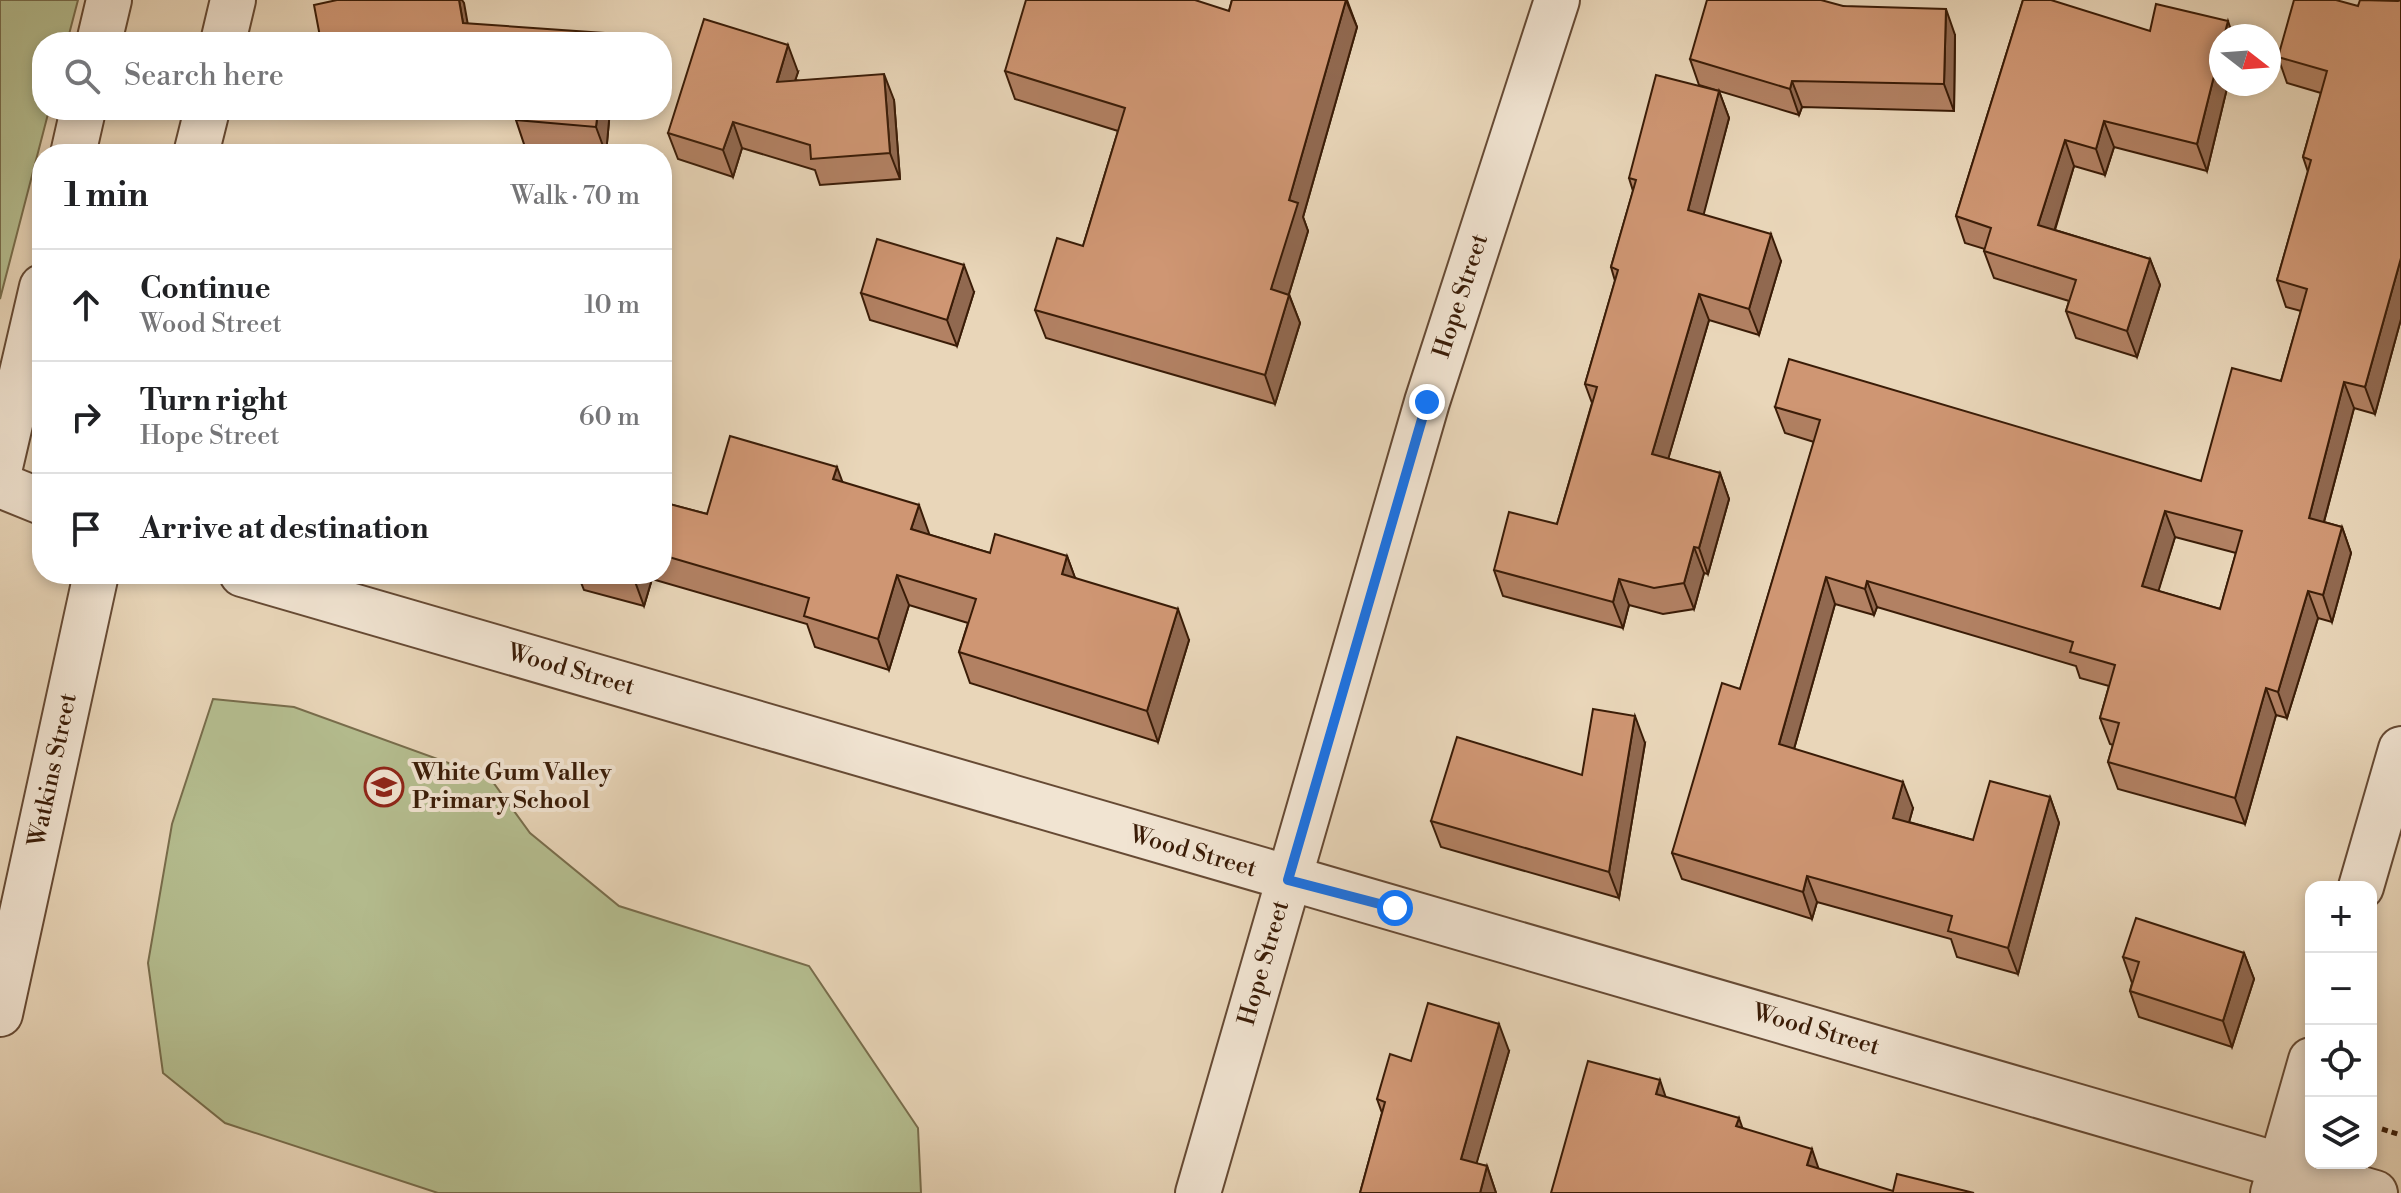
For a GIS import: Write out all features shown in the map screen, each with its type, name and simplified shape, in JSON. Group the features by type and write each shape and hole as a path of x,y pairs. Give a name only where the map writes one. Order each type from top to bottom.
{"street":[{"path":"101,32 109,0"},
{"path":"225,32 233,0"},
{"name":"Hope Street","path":"1198,1193 1432,384 1557,0"},
{"path":"75,144 81,120"},
{"path":"198,144 204,120"},
{"path":"0,467 32,330"},
{"path":"0,485 32,498"},
{"name":"Watkins Street","path":"0,1014 94,584"},
{"name":"Wood Street","path":"276,584 1288,880 2277,1179 2375,1193"},
{"path":"2363,881 2401,749"},
{"path":"2277,1179 2305,1081"}],"path":[{"path":"2382,1129 2401,1135"}],"green space":[{"path":"0,0 78,0 70,32 32,32 32,120 46,120 40,144 32,144 32,176 0,299"},
{"path":"213,699 294,707 490,778 530,833 619,906 809,966 918,1128 921,1193 438,1193 225,1123 163,1073 148,963 172,824"}],"building":[{"path":"337,0 459,0 463,23 590,32 319,32 314,5"},
{"path":"1026,0 1195,0 1229,11 1232,0 1346,0 1289,200 1298,203 1271,289 1289,295 1265,375 1035,310 1057,238 1083,246 1125,108 1005,71"},
{"path":"1707,0 1821,0 1843,6 1946,9 1944,84 1792,81 1790,89 1690,59"},
{"path":"2023,0 2051,0 2150,31 2156,4 2228,21 2227,24 2209,24 2209,96 2197,144 2104,121 2096,149 2065,140 2038,225 2150,259 2127,331 2066,311 2076,280 1984,251 1991,228 1956,216"},
{"path":"2294,0 2336,0 2358,6 2360,0 2401,0 2401,258 2365,387 2344,382 2309,518 2342,527 2323,595 2308,591 2278,692 2266,688 2235,798 2108,762 2119,723 2100,718 2115,665 2070,652 2073,642 1867,581 1865,589 1826,577 1779,744 1903,782 1893,818 1973,840 1990,781 2050,797 2008,948 1948,931 1952,916 1807,876 1803,892 1672,853 1722,683 1740,689 1820,420 1775,407 1789,359 2201,481 2232,368 2281,381 2307,289 2277,280 2311,160 2303,157 2327,71 2281,58 2281,46","holes":["2165,511 2242,531 2220,609 2142,586"]},
{"path":"704,19 788,45 777,82 884,74 890,153 811,159 810,145 733,122 723,150 668,133"},
{"path":"1656,75 1719,91 1688,210 1771,234 1749,309 1699,294 1652,454 1720,473 1699,548 1694,547 1684,583 1654,588 1619,579 1613,602 1494,570 1509,512 1557,524 1597,387 1585,384 1618,270 1611,267 1636,180 1629,178"},
{"path":"516,120 597,120 596,127"},
{"path":"877,239 964,265 947,320 861,293"},
{"path":"730,436 837,467 833,479 919,505 911,529 990,553 995,534 1067,556 1062,574 1178,609 1147,711 959,652 976,599 897,575 878,639 804,616 809,598 672,558 672,505 707,514"},
{"path":"1593,709 1635,716 1609,872 1431,821 1457,737 1582,775"},
{"path":"2136,918 2244,953 2223,1021 2130,991 2139,962 2123,957"},
{"path":"1428,1003 1499,1024 1461,1159 1487,1166 1480,1193 1360,1193 1385,1102 1377,1099 1390,1054 1411,1061"},
{"path":"1588,1061 1660,1080 1656,1094 1739,1118 1736,1126 1812,1149 1807,1165 1893,1191 1897,1174 1974,1193 1551,1193"}],"place":[{"name":"White Gum Valley Primary School","path":"384,787"}],"route":[{"path":"1395,908 1288,880 1427,402"}]}
